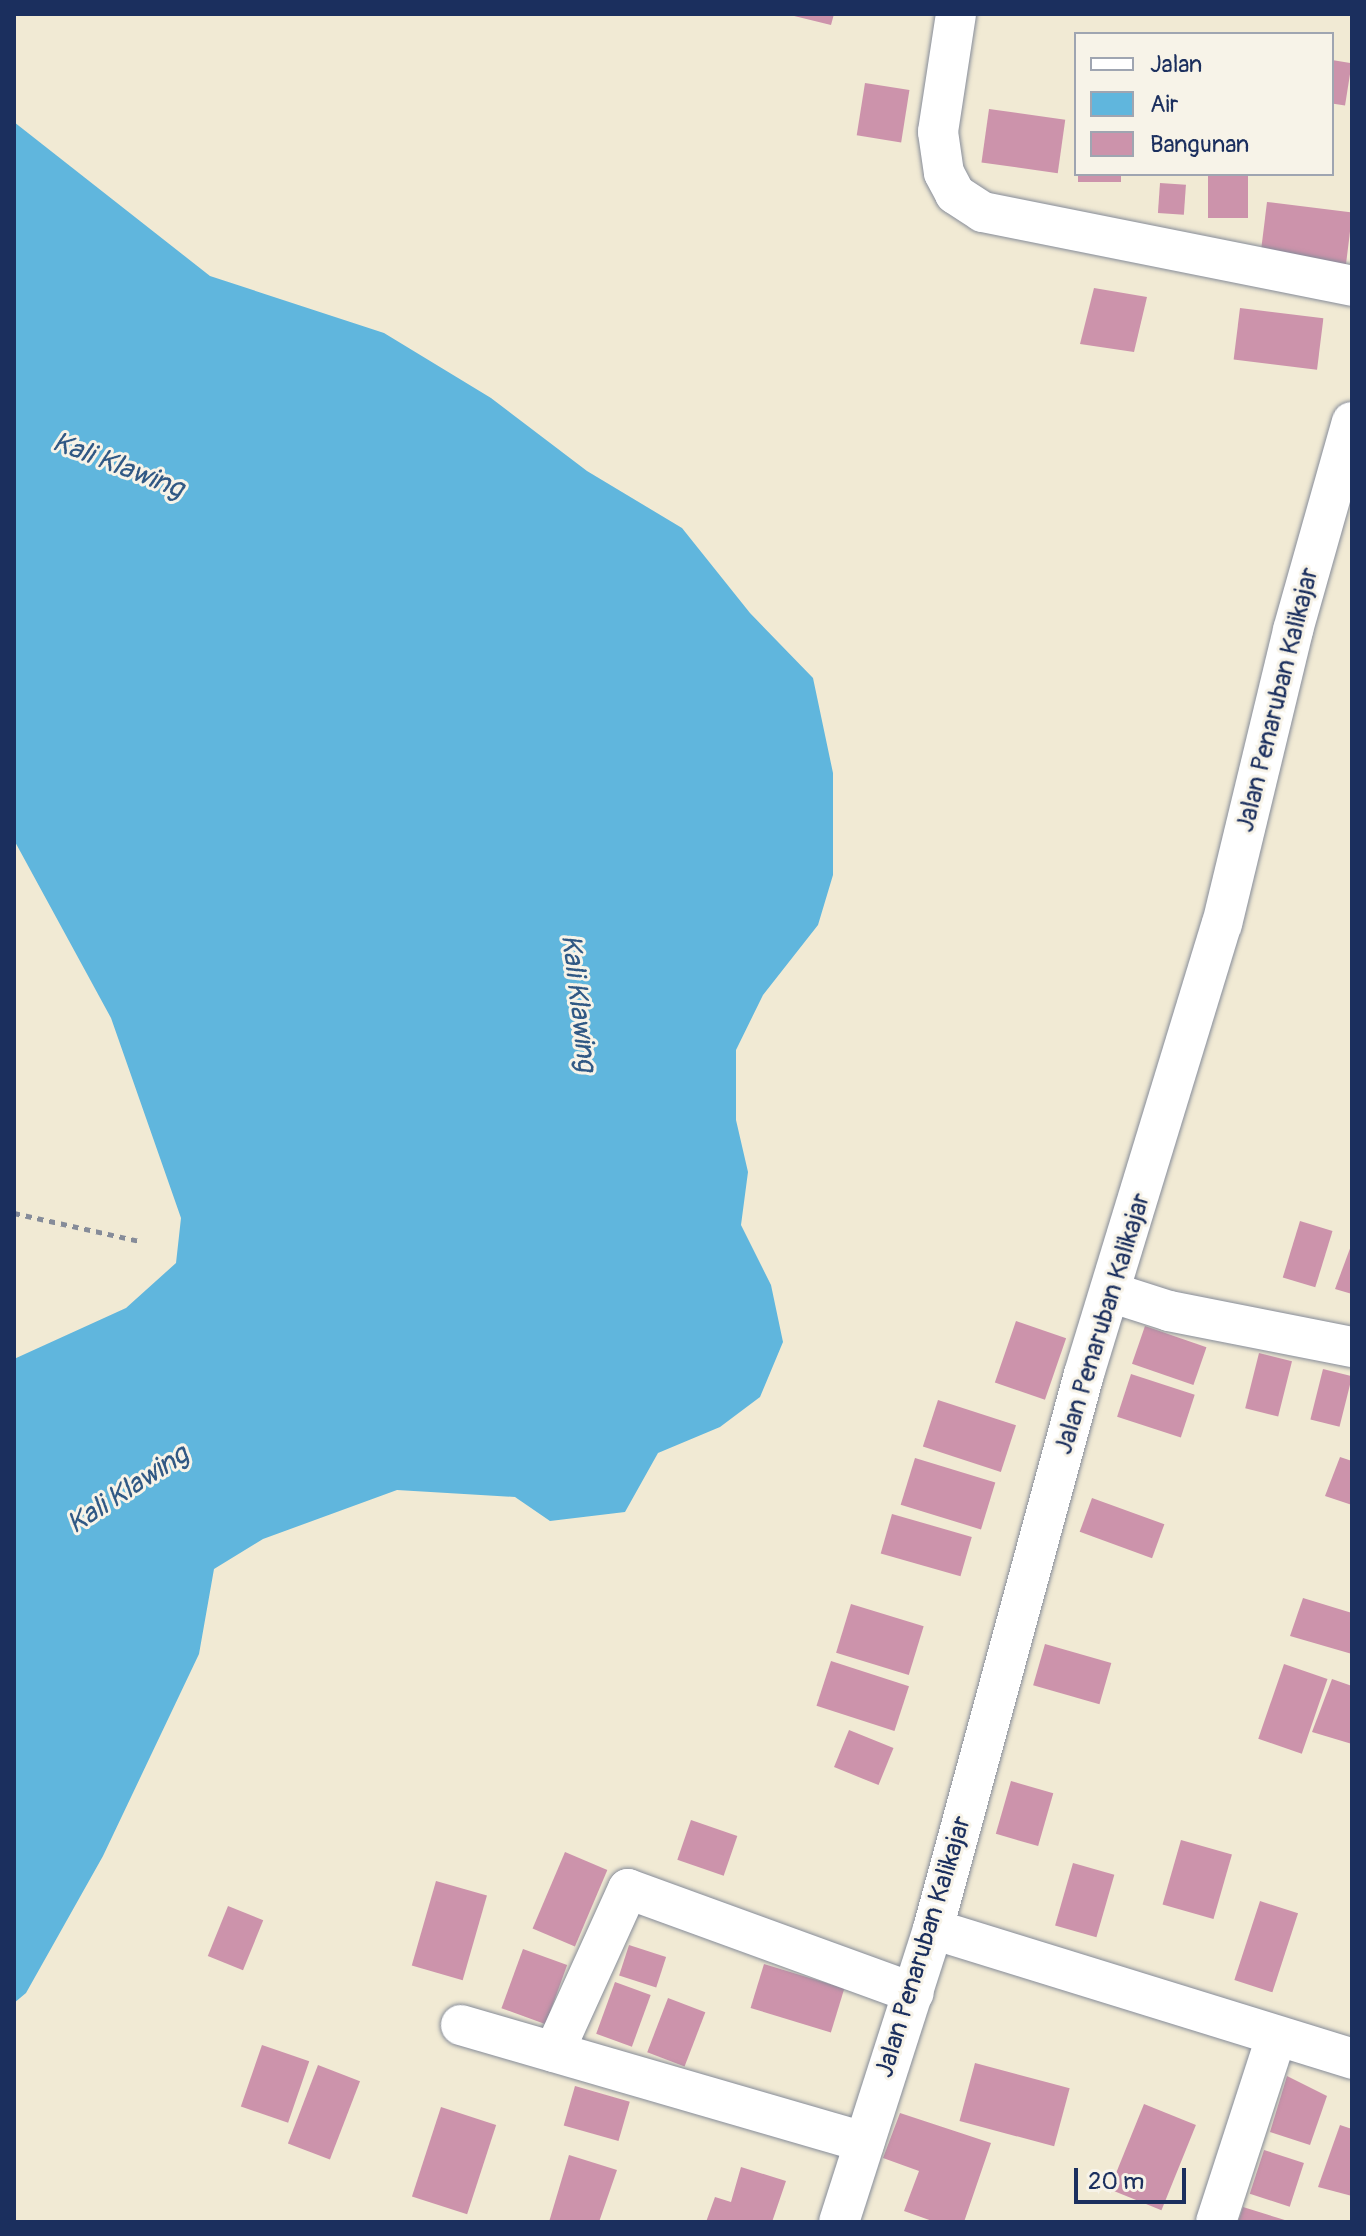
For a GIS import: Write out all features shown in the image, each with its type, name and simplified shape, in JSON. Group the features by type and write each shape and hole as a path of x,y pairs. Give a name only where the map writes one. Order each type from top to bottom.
{"street":[{"path":"956,14 938,132 944,173 955,194 983,212 1352,286"},
{"name":"Jalan Penaruban Kalikajar","path":"839,2222 933,1929 1084,1374 1113,1293 1222,924 1293,630 1352,422"},
{"path":"1113,1293 1169,1311 1352,1347"},
{"path":"554,2052 628,1889 914,1993"},
{"path":"933,1929 1352,2059"},
{"path":"461,2025 864,2142"},
{"path":"1216,2222 1276,2037"}],"path":[{"path":"14,1213 139,1241"}],"water":[{"name":"Kali Klawing","path":"14,122 210,276 384,333 491,398 587,471 682,528 750,613 813,678 833,773 833,875 818,925 763,995 736,1050 736,1120 748,1172 741,1225 771,1285 783,1342 760,1397 720,1427 658,1453 625,1512 550,1521 515,1497 397,1490 263,1539 214,1569 199,1654 103,1856 26,1993 14,2003 14,1359 126,1308 176,1263 181,1218 111,1018 14,840"}],"building":[{"path":"786,14 834,14 831,25"},
{"path":"1334,60 1352,63 1345,106 1334,104"},
{"path":"865,83 909,90 901,142 857,135"},
{"path":"989,109 1065,120 1058,173 981,162"},
{"path":"1078,176 1121,176 1121,182 1078,182"},
{"path":"1208,176 1248,176 1248,218 1208,218"},
{"path":"1160,183 1186,185 1184,215 1158,213"},
{"path":"1267,202 1352,212 1346,267 1260,257"},
{"path":"1094,288 1147,297 1134,352 1080,344"},
{"path":"1240,308 1323,318 1317,370 1234,360"},
{"path":"1300,1221 1333,1231 1315,1287 1283,1277"},
{"path":"1352,1243 1352,1294 1335,1289"},
{"path":"1016,1321 1066,1338 1045,1400 995,1382"},
{"path":"1145,1326 1206,1347 1193,1385 1132,1364"},
{"path":"1259,1353 1292,1361 1278,1417 1245,1408"},
{"path":"1323,1369 1352,1376 1340,1427 1310,1419"},
{"path":"1131,1374 1195,1395 1181,1438 1117,1417"},
{"path":"938,1400 1016,1425 1001,1472 923,1447"},
{"path":"1340,1457 1352,1461 1352,1505 1325,1496"},
{"path":"915,1458 995,1483 981,1529 901,1505"},
{"path":"1092,1498 1164,1524 1152,1558 1080,1532"},
{"path":"892,1514 972,1537 960,1576 881,1553"},
{"path":"1303,1598 1352,1613 1352,1654 1290,1636"},
{"path":"851,1604 924,1626 909,1675 836,1653"},
{"path":"1045,1644 1111,1663 1099,1704 1033,1685"},
{"path":"831,1661 909,1686 894,1731 816,1706"},
{"path":"1284,1664 1327,1679 1302,1754 1258,1739"},
{"path":"1332,1679 1352,1686 1352,1744 1312,1732"},
{"path":"849,1730 894,1748 879,1785 834,1767"},
{"path":"1011,1781 1053,1793 1038,1846 996,1834"},
{"path":"691,1820 737,1836 724,1876 677,1860"},
{"path":"1181,1840 1232,1855 1213,1919 1163,1904"},
{"path":"565,1852 607,1870 575,1946 533,1928"},
{"path":"1073,1863 1114,1875 1096,1937 1055,1925"},
{"path":"436,1881 487,1896 463,1980 412,1966"},
{"path":"1260,1901 1298,1913 1272,1992 1234,1980"},
{"path":"228,1906 263,1920 243,1970 208,1956"},
{"path":"629,1945 666,1957 656,1987 619,1975"},
{"path":"523,1949 567,1965 546,2024 501,2008"},
{"path":"764,1964 844,1989 831,2033 751,2008"},
{"path":"615,1982 651,1995 632,2047 596,2034"},
{"path":"668,1998 705,2012 685,2066 647,2052"},
{"path":"262,2045 309,2061 288,2123 241,2106"},
{"path":"975,2063 1070,2088 1054,2146 959,2121"},
{"path":"318,2065 360,2081 330,2160 288,2143"},
{"path":"1287,2076 1327,2096 1310,2145 1270,2132"},
{"path":"575,2086 630,2102 618,2141 564,2125"},
{"path":"1144,2104 1196,2125 1161,2210 1110,2189"},
{"path":"441,2107 496,2125 467,2214 412,2196"},
{"path":"900,2113 991,2143 964,2222 935,2222 904,2211 919,2171 883,2158"},
{"path":"1340,2125 1352,2129 1352,2196 1318,2187"},
{"path":"1264,2150 1304,2163 1290,2207 1250,2194"},
{"path":"569,2155 617,2170 599,2222 549,2222"},
{"path":"741,2167 786,2181 772,2222 706,2222 715,2197 731,2202"},
{"path":"1243,2207 1288,2221 1288,2222 1238,2222"}]}
